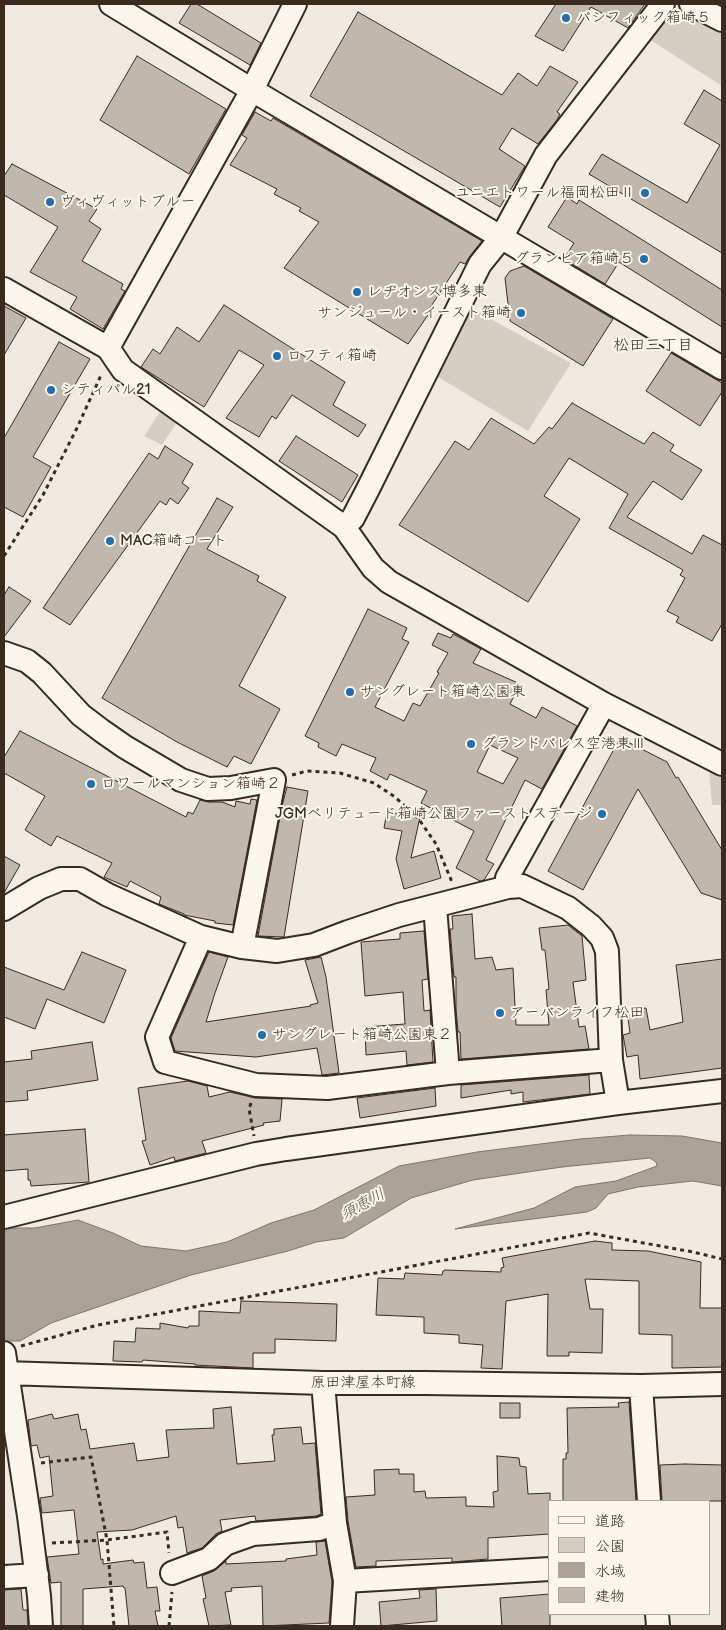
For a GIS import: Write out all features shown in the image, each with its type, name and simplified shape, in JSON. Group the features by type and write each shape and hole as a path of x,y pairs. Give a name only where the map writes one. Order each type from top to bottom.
{"street":[{"path":"111,4 252,90 722,368"},
{"path":"108,348 252,90 295,4"},
{"path":"344,526 353,518 480,264 501,238 546,155 664,4"},
{"path":"692,4 722,20"},
{"path":"4,289 108,348 123,370 344,526 373,568 389,582 604,704 722,764"},
{"path":"4,653 27,661 42,673 82,715 102,731 125,748 181,780 208,789 231,788 274,780 242,948"},
{"path":"508,887 507,878 604,704"},
{"path":"4,909 39,888 61,879 80,878 108,895 201,937 242,948 277,952 314,946 348,932 399,915 508,887 522,886 568,908 591,926 602,938 607,951 611,1060 618,1103"},
{"path":"435,906 448,1073"},
{"path":"201,937 157,1037 165,1062 256,1085 327,1088 448,1073 611,1060"},
{"path":"4,1217 256,1154 618,1103 722,1091"},
{"path":"7,1362 37,1575 41,1626"},
{"name":"原田津屋本町線","path":"7,1362 322,1383 641,1386 722,1384"},
{"path":"322,1383 335,1522 344,1580 342,1626"},
{"path":"641,1386 649,1500"},
{"path":"172,1573 209,1559 225,1544 254,1534 319,1529 335,1522"},
{"path":"344,1580 548,1569"},
{"path":"4,1577 37,1575"}],"path":[{"path":"4,556 42,495 77,428 106,364 108,348"},
{"path":"274,780 307,771 340,773 374,782 395,796 418,818 436,844 460,900"},
{"path":"256,1085 249,1109 256,1154"},
{"path":"7,1362 98,1325 589,1233 722,1259"},
{"path":"21,1466 91,1457 107,1540 114,1626"},
{"path":"32,1542 107,1540 167,1532 172,1573 169,1626"}],"green space":[{"path":"673,6 722,32 722,86 649,39"},
{"path":"467,306 571,363 528,431 433,374"},
{"path":"160,412 177,422 162,445 144,436"},
{"path":"709,768 722,775 722,805 712,805"}],"water":[{"name":"須恵川","path":"630,1135 682,1136 722,1143 722,1186 693,1181 638,1187 608,1194 596,1208 587,1212 455,1229 534,1208 575,1187 616,1181 657,1166 656,1162 650,1158 562,1167 473,1180 411,1198 344,1238 316,1242 288,1251 191,1275 51,1323 20,1341 4,1341 4,1228 35,1228 78,1220 141,1246 186,1251 227,1242 271,1223 314,1210 399,1166 477,1152 580,1139"}],"building":[{"path":"191,4 197,4 261,43 250,65 179,23"},
{"name":"パシフィック箱崎５","path":"556,4 645,4 628,28 591,7 563,51 535,36"},
{"path":"358,12 502,95 518,73 537,86 550,66 578,82 557,112 560,114 557,120 538,144 512,128 499,149 525,166 500,207 310,96"},
{"path":"137,56 226,109 189,174 100,120"},
{"path":"704,90 722,101 722,253 589,174 602,154 687,203 720,145 684,124"},
{"path":"255,112 271,121 273,118 482,241 465,264 460,262 408,344 284,268 319,222 299,211 301,208 274,194 277,189 230,165 247,138 242,135"},
{"path":"12,164 97,209 89,221 101,229 82,261 123,284 121,289 125,291 103,329 70,309 77,297 30,272 58,227 4,195 4,176"},
{"name":"グランピア箱崎５","path":"567,197 577,204 579,200 722,290 722,327 619,262 605,284 564,259 574,243 548,227"},
{"name":"サンジュール・イースト箱崎","path":"524,266 613,319 583,366 510,321 505,278 510,271"},
{"path":"224,305 345,382 333,405 366,425 358,437 292,395 276,419 272,416 259,437 226,418 264,365 239,350 204,407 141,367 153,349 160,354 177,327 199,342"},
{"path":"4,306 26,318 4,355"},
{"path":"59,342 90,359 33,457 51,467 23,517 4,507 4,438"},
{"path":"671,353 722,383 722,392 700,426 646,391"},
{"path":"572,403 644,444 653,432 674,445 670,451 702,470 682,500 653,481 627,517 692,554 703,535 722,545 722,624 712,641 676,622 679,617 667,611 685,578 680,575 683,570 609,528 628,494 569,458 544,496 580,519 528,602 399,525 455,441 469,450 491,418 534,444 549,427 552,429"},
{"path":"296,436 358,475 342,502 279,461"},
{"name":"MAC箱崎コート","path":"165,446 193,464 182,483 189,488 178,504 170,498 166,505 160,501 70,625 43,608 149,453 158,459"},
{"path":"217,498 233,507 207,549 259,576 257,581 286,597 239,686 280,709 251,764 234,756 227,767 177,742 102,698"},
{"path":"9,587 31,601 4,637 4,595"},
{"path":"368,609 407,628 402,639 409,642 375,707 404,721 413,703 420,706 448,653 432,645 438,633 451,638 453,634 481,649 473,663 520,684 510,704 536,718 542,707 577,726 542,789 525,780 486,860 494,864 484,880 480,881 456,868 474,831 421,803 427,791 390,774 387,780 370,771 376,758 342,744 336,756 318,747 319,743 305,736","holes":["490,745 518,758 503,784 477,772"]},
{"path":"20,731 186,817 188,812 193,814 200,800 222,802 235,807 236,801 250,804 251,799 257,800 233,925 215,923 215,921 184,915 159,904 161,897 130,881 127,887 104,877 112,863 57,836 51,846 25,830 45,796 4,773 4,757"},
{"path":"620,738 667,762 676,778 678,777 722,850 722,900 701,893 638,789 583,890 548,871"},
{"path":"287,787 308,791 284,937 258,936 282,806"},
{"path":"387,812 420,817 411,858 434,851 441,878 404,889 396,859 402,831 384,828"},
{"path":"4,856 20,865 4,893"},
{"path":"472,914 475,959 492,957 496,970 513,968 516,1025 549,1025 546,990 549,989 545,950 542,950 539,928 568,925 582,936 586,980 573,982 579,1027 585,1026 589,1049 461,1059 460,1032 458,1032 456,1009 456,977 454,977 450,929 453,929 452,916"},
{"path":"424,931 428,979 422,980 424,1011 430,1010 433,1062 407,1065 406,1051 366,1055 365,1027 405,1024 403,992 365,996 361,942 400,939 400,933"},
{"path":"82,952 126,970 104,1023 47,999 35,1029 4,1017 4,967 64,990"},
{"path":"209,952 228,957 206,1022 311,1006 318,1003 305,960 321,957 326,977 339,1073 322,1075 317,1048 256,1057 175,1051 171,1038"},
{"path":"722,959 722,1068 640,1079 638,1055 627,1057 623,1035 630,1033 627,1011 646,1008 650,1030 683,1022 676,965"},
{"path":"92,1042 98,1080 27,1091 28,1100 4,1102 4,1062 32,1059 31,1051"},
{"path":"589,1075 590,1094 523,1102 523,1092 511,1094 511,1090 461,1098 461,1085"},
{"path":"188,1081 207,1086 209,1097 230,1092 255,1098 282,1099 280,1121 263,1123 264,1125 202,1141 206,1153 175,1161 174,1157 150,1165 142,1141 146,1140 138,1088"},
{"path":"435,1088 436,1106 360,1118 357,1098"},
{"path":"85,1129 89,1182 31,1186 30,1180 28,1180 28,1169 4,1171 4,1135"},
{"path":"595,1241 612,1243 612,1250 648,1251 701,1262 700,1308 722,1308 722,1367 672,1368 672,1335 639,1334 639,1281 585,1279 590,1309 603,1309 602,1353 569,1352 569,1356 547,1356 548,1294 506,1301 502,1369 481,1368 483,1345 459,1343 459,1335 424,1333 424,1317 376,1315 378,1278 404,1279 405,1273 442,1275 445,1270 501,1272 501,1268 504,1267 502,1258"},
{"path":"241,1301 337,1304 336,1341 275,1339 275,1353 253,1353 253,1368 143,1360 142,1362 113,1361 114,1341 135,1342 136,1328 160,1329 160,1323 188,1328 189,1326 199,1326 199,1311 240,1313"},
{"path":"629,1402 636,1500 563,1500 563,1459 566,1459 566,1453 568,1453 567,1408 619,1407 618,1403"},
{"path":"500,1403 520,1403 520,1418 500,1418"},
{"path":"231,1407 237,1464 275,1461 272,1435 274,1435 274,1429 301,1427 303,1444 315,1443 321,1514 256,1521 255,1516 220,1520 222,1531 216,1534 202,1548 187,1553 183,1527 178,1528 176,1516 132,1530 97,1532 103,1564 133,1560 134,1563 144,1562 147,1588 157,1587 160,1611 155,1611 158,1626 129,1626 125,1588 123,1586 83,1589 83,1626 61,1626 61,1582 51,1583 47,1557 79,1554 74,1510 42,1513 40,1498 53,1496 49,1456 40,1458 37,1445 31,1446 28,1420 52,1414 54,1419 78,1414 81,1430 86,1429 90,1449 134,1443 137,1461 169,1457 166,1430 214,1428 213,1409"},
{"path":"497,1456 519,1458 520,1466 526,1467 528,1494 550,1493 550,1500 548,1500 548,1534 488,1538 488,1559 452,1562 452,1558 376,1561 376,1566 356,1567 346,1497 375,1495 374,1470 399,1469 399,1474 414,1474 414,1492 425,1491 426,1498 466,1497 466,1506 494,1507 493,1492 498,1491"},
{"path":"660,1465 722,1465 722,1501 662,1500"},
{"path":"325,1541 332,1582 329,1623 263,1626 262,1586 231,1588 232,1591 225,1592 231,1625 209,1626 203,1599 206,1598 202,1576 214,1571 226,1561 226,1564 286,1561 286,1559 317,1555 316,1542"},
{"path":"21,1589 23,1610 27,1610 28,1626 4,1626 4,1590"},
{"path":"436,1589 437,1621 381,1626 379,1602 420,1598 419,1590"},
{"path":"548,1594 550,1626 502,1626 500,1598"}],"place":[{"name":"パシフィック箱崎５","path":"566,18"},
{"name":"ユニエトワール福岡松田Ⅱ","path":"645,193"},
{"name":"ヴィヴィットブルー","path":"50,202"},
{"name":"グランピア箱崎５","path":"644,259"},
{"name":"レヂオンス博多東","path":"357,292"},
{"name":"サンジュール・イースト箱崎","path":"521,313"},
{"name":"ロフティ箱崎","path":"277,356"},
{"name":"シティパル21","path":"51,390"},
{"name":"MAC箱崎コート","path":"110,541"},
{"name":"サングレート箱崎公園東","path":"350,692"},
{"name":"グランドパレス空港東Ⅲ","path":"471,744"},
{"name":"ロワールマンション箱崎２","path":"91,784"},
{"name":"JGMベリテュード箱崎公園ファーストステージ","path":"602,814"},
{"name":"アーバンライフ松田","path":"500,1013"},
{"name":"サングレート箱崎公園東２","path":"262,1035"}],"district":[{"name":"松田三丁目","path":"653,346"}]}
